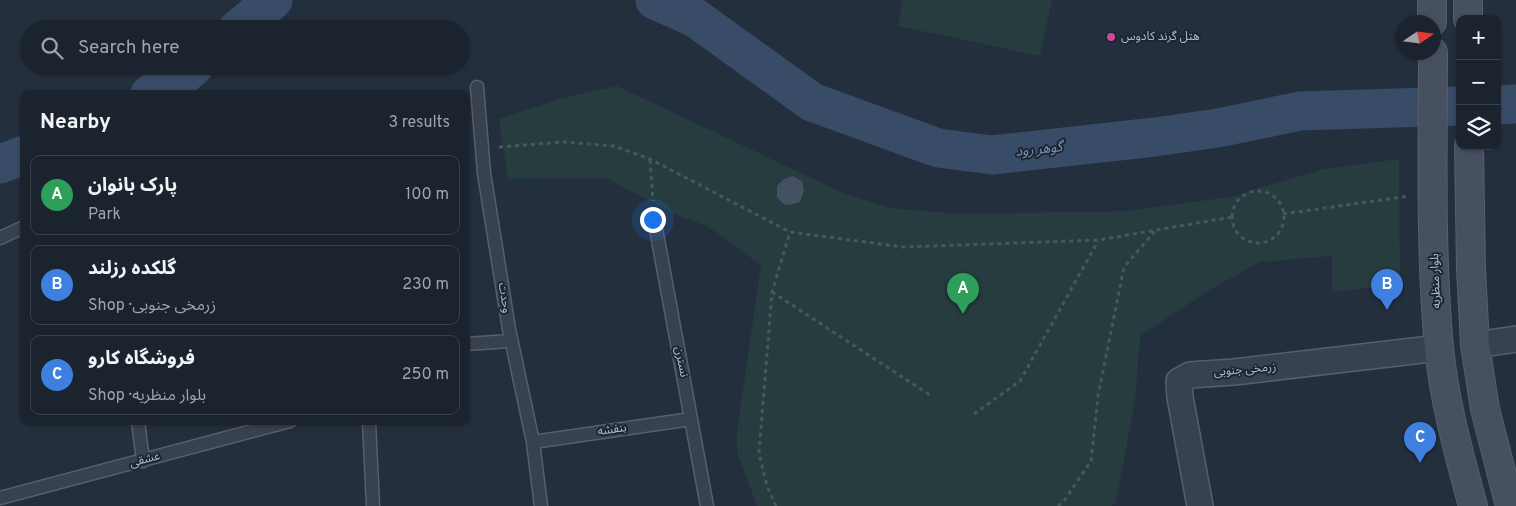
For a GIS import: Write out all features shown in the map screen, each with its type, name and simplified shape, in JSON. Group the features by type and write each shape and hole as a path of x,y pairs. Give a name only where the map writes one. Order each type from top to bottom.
{"main road":[{"path":"1432,0 1432,15"},
{"path":"1468,0 1468,15"},
{"name":"بلوار منظریه","path":"1433,60 1434,270 1439,348 1449,416 1473,506"},
{"path":"1434,162 1469,156 1471,268 1475,345 1485,409 1512,500"}],"street":[{"path":"1475,345 1516,339"},
{"name":"زرمخی جنوبی","path":"1200,506 1180,397 1179,381 1190,375 1234,372 1439,348"}],"lane":[{"name":"وحدت","path":"476,88 484,172 511,341 534,442 542,506"},
{"name":"نسترن","path":"654,218 707,506"},
{"path":"0,238 20,229"},
{"path":"470,344 511,341"},
{"name":"بنفشه","path":"534,442 691,419"},
{"path":"138,425 142,461"},
{"name":"عشقی","path":"0,498 275,425"},
{"path":"369,425 373,506"}],"path":[{"path":"482,148 563,142 614,146 650,159 790,232 903,247 1099,240 1232,217"},
{"path":"650,159 654,218"},
{"path":"1256,190 1272,194 1282,208 1283,214 1284,224 1274,238 1258,244 1242,239 1232,225 1232,208 1243,195 1256,190"},
{"path":"1283,214 1434,192"},
{"path":"1058,506 1064,501 1091,460 1098,396 1124,267 1156,230"},
{"path":"776,506 767,486 759,453 772,292 790,232"},
{"path":"974,414 1020,381 1099,240"},
{"path":"772,292 930,395"}],"green space":[{"path":"903,0 1052,0 1040,56 898,26"},
{"path":"617,86 843,193 890,208 958,214 1128,211 1243,195 1248,191 1324,169 1399,159 1400,284 1332,292 1332,256 1260,262 1211,289 1140,336 1135,400 1116,503 1111,506 757,506 737,452 737,431 761,265 707,226 679,216 606,178 508,179 499,119 563,98"}],"building":[{"path":"793,176 802,181 804,191 800,202 790,205 783,204 777,197 777,186 784,179"}],"waterway":[{"name":"گوهر رود","path":"249,20 273,0"},
{"name":"گوهر رود","path":"655,0 694,17 812,102 938,148 992,155 1155,137 1218,128 1300,111 1456,106"},
{"name":"گوهر رود","path":"157,90 183,75"},
{"name":"گوهر رود","path":"1501,105 1516,104"},
{"name":"گوهر رود","path":"0,164 20,156"}],"place":[{"name":"هتل گرند کادوس","path":"1111,37"},
{"name":"گلکده رزلند","path":"1387,310"},
{"name":"پارک بانوان","path":"963,314"},
{"name":"فروشگاه کارو","path":"1420,463"}]}
